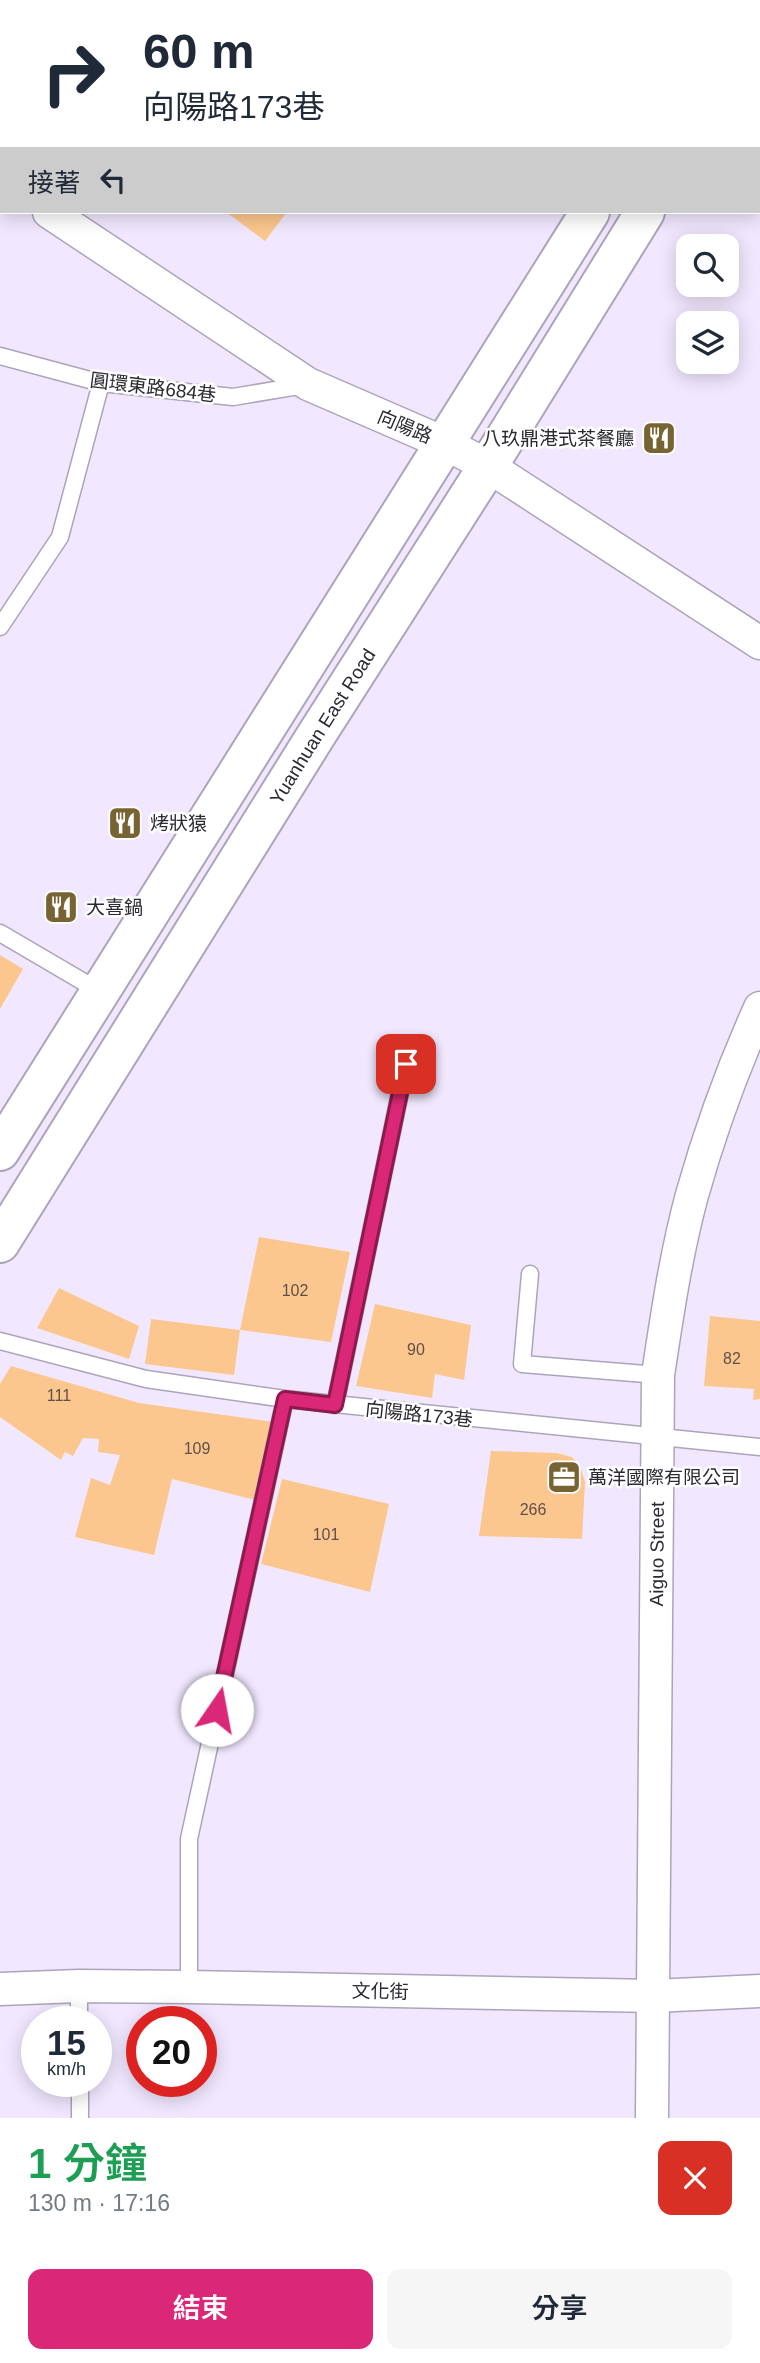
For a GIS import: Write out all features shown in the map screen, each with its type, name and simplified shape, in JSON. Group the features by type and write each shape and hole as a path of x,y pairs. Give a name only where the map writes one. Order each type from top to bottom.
{"main road":[{"path":"0,1151 589,214"},
{"name":"Yuanhuan East Road","path":"0,1243 644,214"}],"street":[{"name":"向陽路","path":"52,214 308,384 444,443 488,466 760,643"},
{"name":"Aiguo Street","path":"652,2118 658,1375 671,1288 692,1196 736,1061 760,1008"},
{"name":"文化街","path":"0,1989 79,1986 189,1987 654,1996 760,1991"}],"lane":[{"name":"圓環東路684巷","path":"0,356 102,383 233,397 308,384"},
{"path":"0,627 60,537 102,383"},
{"path":"0,933 99,991"},
{"path":"335,1405 406,1064"},
{"path":"530,1274 522,1364 658,1375"},
{"name":"向陽路173巷","path":"0,1341 146,1379 285,1399 760,1447"},
{"path":"189,1987 189,1839 285,1399"},
{"path":"79,1986 79,2006"},
{"path":"80,2097 80,2118"}],"building":[{"path":"229,214 285,214 265,241"},
{"path":"0,955 23,969 0,1009"},
{"path":"259,1237 350,1252 331,1342 240,1330"},
{"path":"59,1288 139,1326 129,1359 37,1328"},
{"path":"375,1304 471,1325 464,1380 435,1374 432,1398 356,1386"},
{"path":"710,1316 760,1321 760,1399 753,1400 754,1389 704,1386"},
{"path":"151,1319 240,1330 234,1375 145,1364"},
{"path":"11,1366 139,1403 273,1422 255,1500 172,1479 154,1555 75,1537 91,1478 110,1485 120,1455 98,1452 99,1439 83,1438 73,1456 65,1452 61,1460 0,1417 0,1384"},
{"path":"491,1451 557,1453 572,1457 581,1469 585,1482 582,1539 479,1536"},
{"path":"282,1479 389,1504 370,1592 261,1564"}],"place":[{"name":"八玖鼎港式茶餐廳","path":"659,438"},
{"name":"烤狀猿","path":"125,823"},
{"name":"大喜鍋","path":"61,907"},
{"name":"萬洋國際有限公司","path":"564,1477"}],"route":[{"path":"217,1710 285,1399 335,1405 406,1064"}]}
